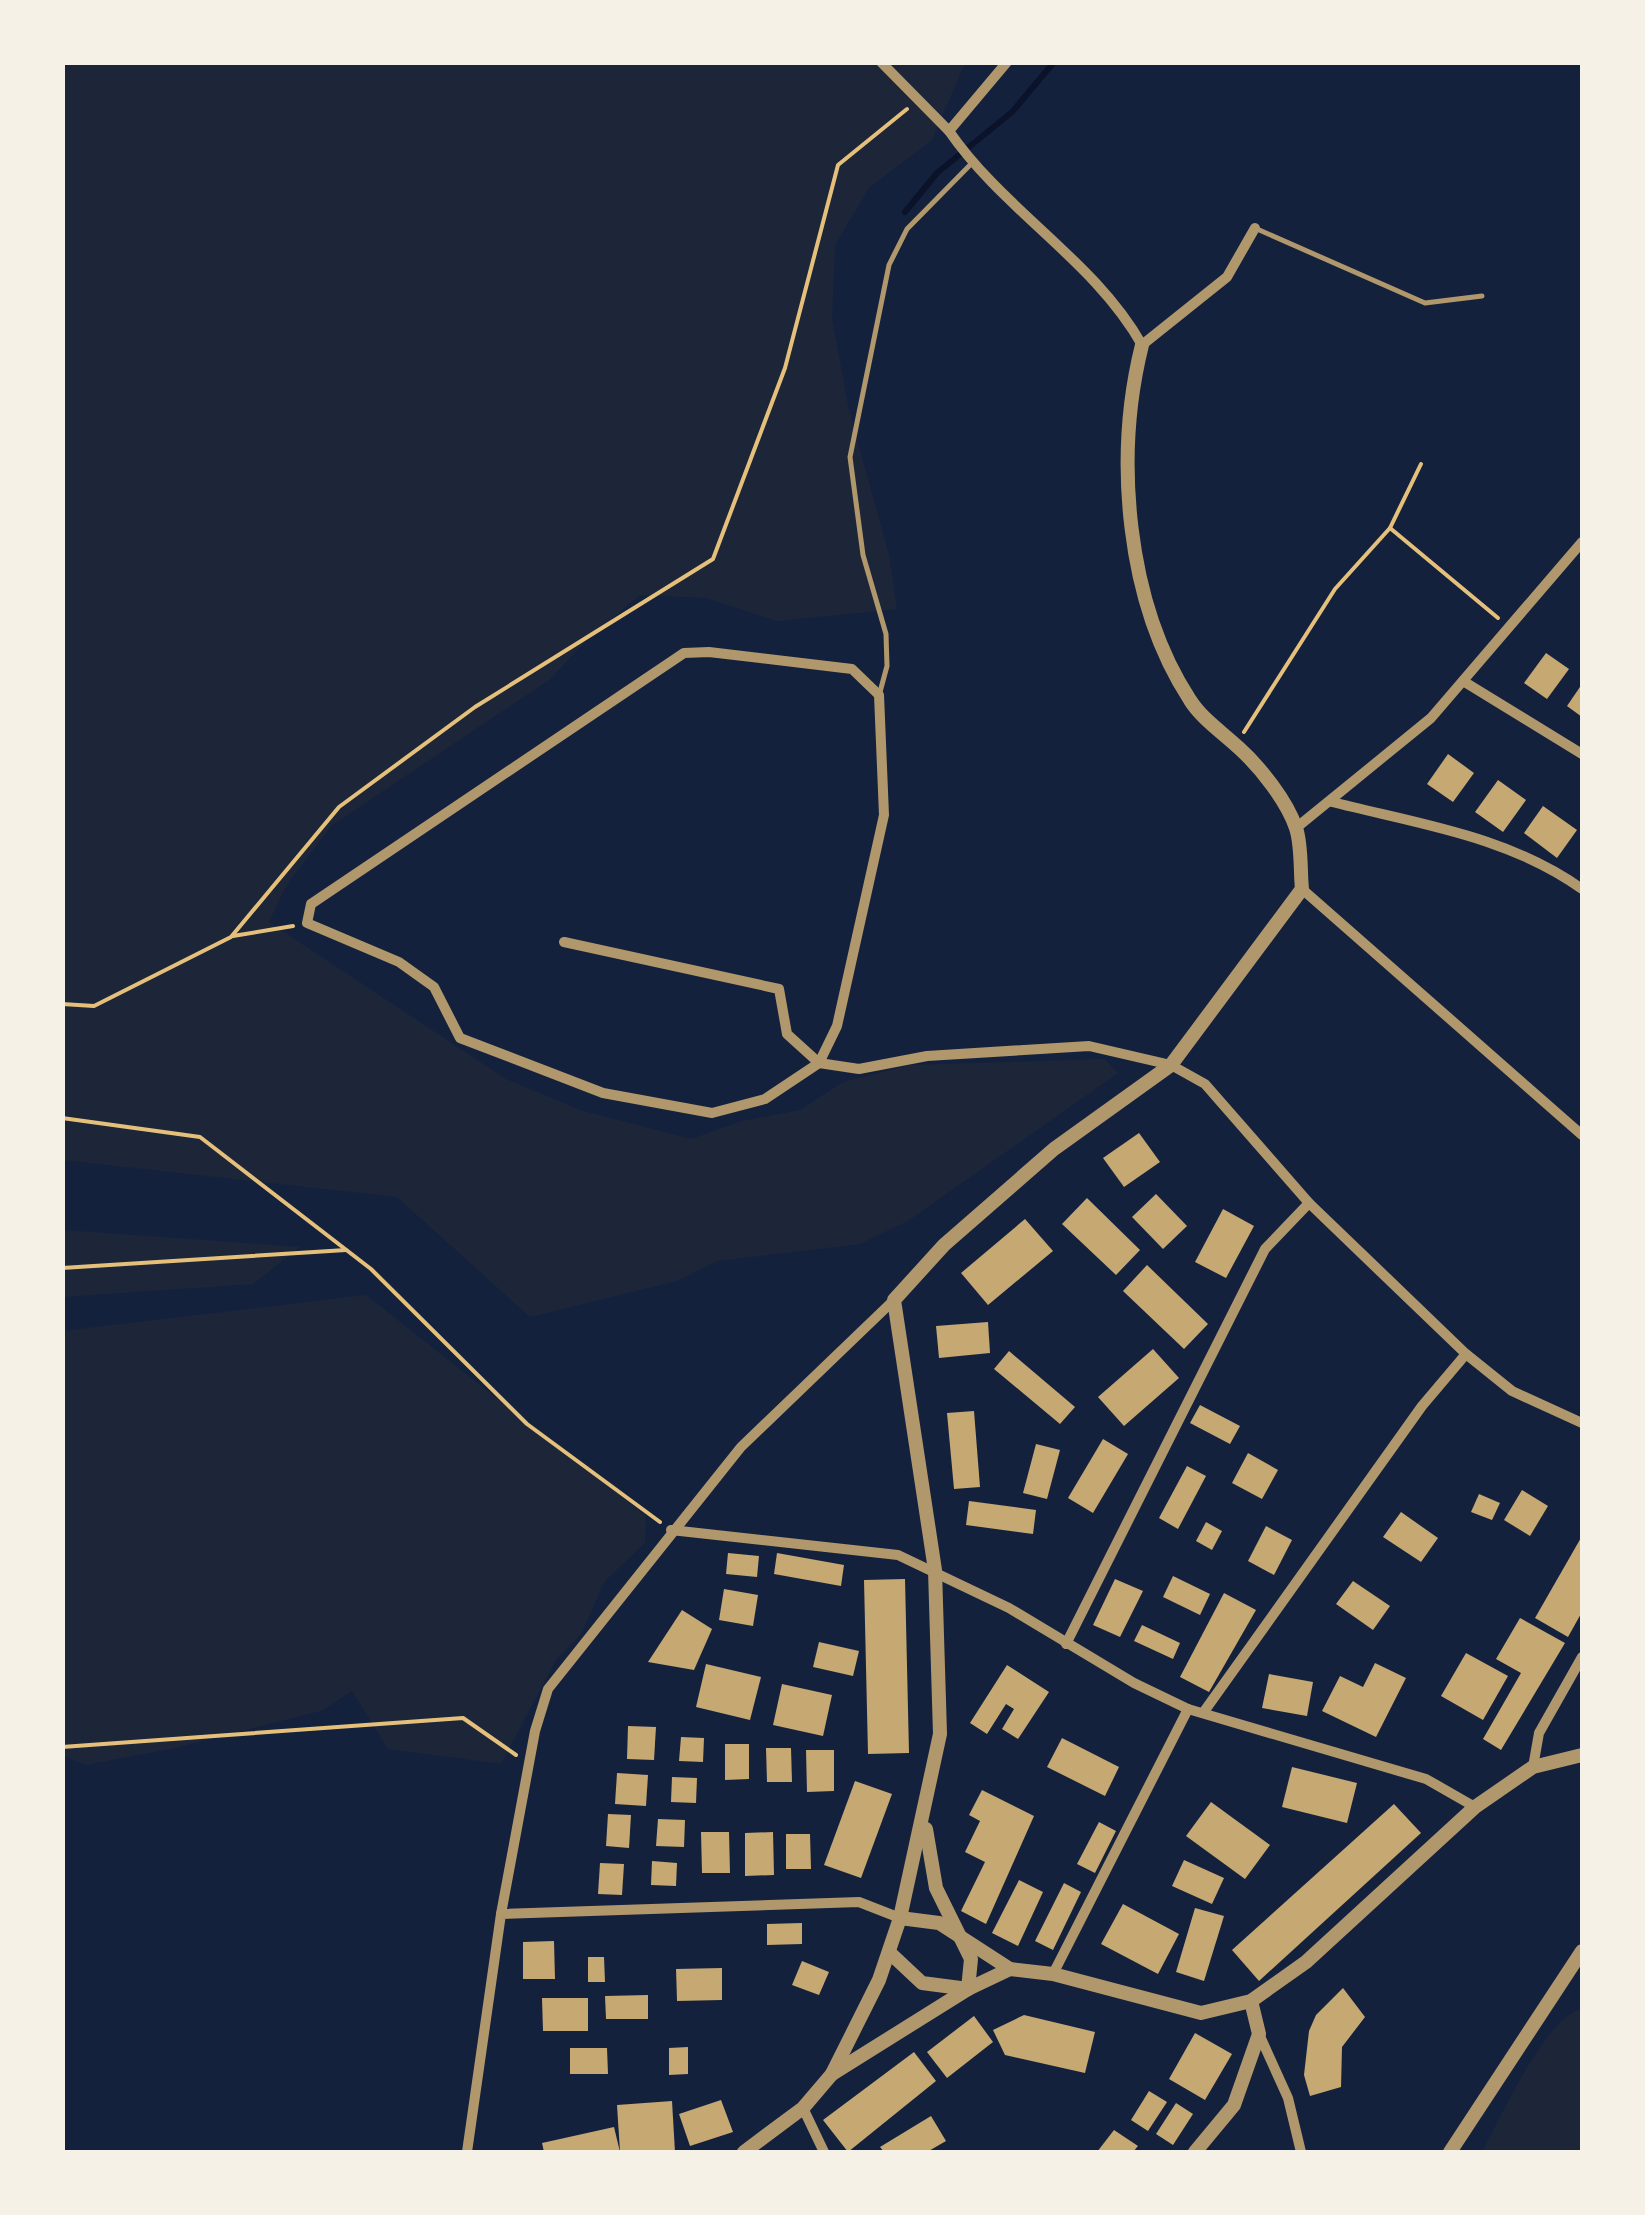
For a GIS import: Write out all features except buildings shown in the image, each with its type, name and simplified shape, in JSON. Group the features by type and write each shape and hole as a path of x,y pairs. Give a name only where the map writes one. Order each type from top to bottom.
{"street":[{"path":"881,62 952,136 969,160 1120,306 1142,345"},
{"path":"952,136 1007,62"},
{"path":"467,2152 500,1914 548,1689 741,1447 894,1300 944,1245 1054,1149 1171,1065 1302,889 1296,828 1255,763 1192,703 1152,629 1136,545 1130,470 1133,382 1142,345 1227,278 1254,228"},
{"path":"1296,828 1431,718 1582,542"},
{"path":"710,652 852,669 879,695 884,815 837,1026 819,1063 764,1099 712,1113 603,1093 460,1038 434,987 399,962 307,923 311,904 684,653 710,652"},
{"path":"1464,681 1582,754"},
{"path":"1332,802 1474,834 1562,874 1582,889"},
{"path":"1302,889 1582,1135"},
{"path":"564,942 779,989 788,1034 819,1063 859,1069 927,1056 1089,1046 1171,1065 1206,1084 1309,1203 1466,1354 1512,1391 1582,1423"},
{"path":"1066,1644 1265,1248 1309,1203"},
{"path":"744,2152 803,2108 832,2074 890,1953 924,1820 940,1734 934,1570 894,1300"},
{"path":"1203,1713 1422,1406 1466,1354"},
{"path":"671,1530 898,1555 1010,1608 1066,1644 1188,1710 1426,1780 1475,1807"},
{"path":"1533,1766 1538,1733 1582,1656"},
{"path":"1052,1974 1188,1710"},
{"path":"500,1914 859,1902 900,1918 939,1924 1010,1969 1052,1974 1201,2013 1250,2001 1306,1962 1475,1807 1533,1766 1582,1756"},
{"path":"924,1820 936,1888 971,1959 968,1988"},
{"path":"1450,2152 1582,1951"},
{"path":"890,1953 922,1982 968,1988"},
{"path":"832,2074 968,1988 1010,1969"},
{"path":"1250,2001 1259,2034 1288,2098 1301,2152"},
{"path":"1195,2152 1234,2106 1259,2034"},
{"path":"803,2108 824,2152"}],"lane":[{"path":"879,695 886,666 886,634 863,555 850,456 889,265 907,229 969,160"},
{"path":"1254,228 1425,303 1482,296"}],"path":[{"path":"231,937 339,807 476,707 714,559 785,368 838,165 918,100"},
{"path":"1236,745 1335,589 1390,528 1421,464"},
{"path":"1390,528 1510,628"},
{"path":"62,1004 94,1006 231,937 307,923"},
{"path":"62,1118 200,1137 371,1269 527,1424 671,1530"},
{"path":"62,1268 346,1250"},
{"path":"62,1747 463,1718 529,1764"}],"shaded area":[{"path":"63,63 965,63 932,140 869,188 835,245 832,319 849,410 889,555 897,609 777,621 706,598 640,595 589,638 549,680 331,826 286,886 269,922 506,1079 580,1110 691,1139 742,1121 800,1110 843,1082 909,1065 1105,1059 1118,1073 908,1221 860,1244 717,1261 677,1281 530,1317 397,1197 63,1160"},
{"path":"63,1230 300,1247 253,1284 63,1297"},
{"path":"366,1295 646,1516 645,1543 605,1581 581,1634 556,1660 501,1764 388,1749 352,1691 321,1711 175,1748 86,1765 63,1756 62,1331"},
{"path":"1582,2009 1582,2152 1482,2152 1539,2049 1568,2016"}],"waterway":[{"path":"905,212 937,173 1012,112 1054,62"}]}
